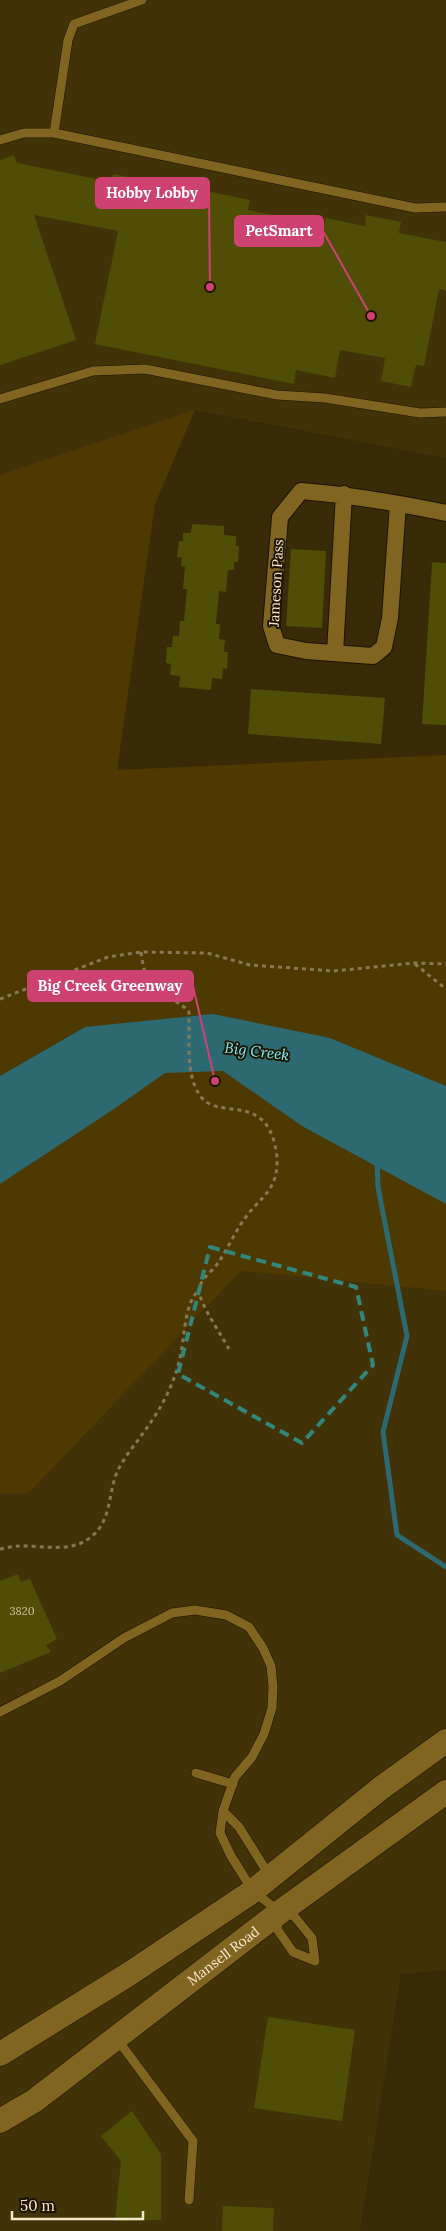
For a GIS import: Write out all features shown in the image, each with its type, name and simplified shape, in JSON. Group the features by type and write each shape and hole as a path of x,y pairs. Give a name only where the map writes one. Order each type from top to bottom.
{"main road":[{"path":"0,2054 129,1974 262,1884 381,1788 446,1741"},
{"name":"Mansell Road","path":"0,2121 34,2101 280,1912 446,1792"}],"street":[{"name":"Jameson Pass","path":"398,504 390,618 384,647 373,656 306,651 277,645 272,626 280,517 301,490 344,494 398,504 446,513"},
{"path":"335,653 344,494"}],"lane":[{"path":"54,133 68,40 74,24 142,0"},
{"path":"0,140 24,133 54,133 415,208 446,207"},
{"path":"0,399 93,371 145,368 277,395 324,398 420,413 446,412"},
{"path":"0,1712 60,1681 124,1638 172,1612 195,1610 226,1615 249,1627 270,1666 273,1687 272,1708 264,1734 252,1757 235,1777 232,1784 223,1811 220,1833 231,1856 262,1884"},
{"path":"196,1773 232,1784"},
{"path":"223,1811 239,1827 262,1884 280,1912 294,1916 312,1938 315,1962 294,1952 277,1929 280,1912"},
{"path":"117,2038 193,2141 189,2200"}],"path":[{"path":"0,1549 19,1546 65,1547 78,1544 92,1537 102,1524 118,1470 168,1395 180,1360 182,1343 194,1295 218,1264 246,1216 272,1187 276,1178 278,1158 267,1124 257,1115 214,1106 200,1096 192,1082 189,1012 184,1006 159,991 150,983 143,971 141,952"},
{"path":"0,999 108,957 141,952 207,953 250,965 334,971 414,963 446,964"},
{"path":"414,963 446,990"},
{"path":"199,1290 202,1301 229,1349"}],"highlighted area":[{"path":"210,1247 356,1287 373,1365 302,1443 178,1374"}],"shaded area":[{"path":"0,0 446,0 446,458 195,410 0,475"},
{"path":"195,410 155,504 117,770 446,755 446,1086 330,1038 446,1204 446,1291 241,1271 29,1493 0,1493 0,1184 111,1111 85,1027 0,1076 0,475"},
{"path":"241,1271 446,1291 446,1970 401,1974 360,2231 0,2231 0,1493 29,1493"}],"water":[{"name":"Big Creek","path":"213,1014 330,1038 446,1086 446,1204 302,1126 223,1071 165,1073 0,1184 0,1076 85,1027"}],"building":[{"path":"14,155 17,163 111,182 113,174 129,177 127,186 205,201 207,191 250,200 248,210 324,225 326,218 365,226 366,215 401,222 399,233 446,242 446,291 439,289 424,366 416,365 411,387 381,381 385,358 340,350 335,378 296,370 294,384 95,344 118,231 34,215 76,340 0,365 0,160"},
{"path":"192,524 224,526 224,535 236,536 236,546 239,546 238,562 234,562 234,570 228,570 226,592 219,591 216,624 220,624 219,639 225,640 224,652 228,652 227,669 223,668 222,679 212,678 211,690 179,687 180,676 170,675 171,664 166,663 167,647 172,647 173,636 179,636 180,621 184,621 187,589 183,589 185,567 181,566 182,558 177,557 179,541 183,541 183,533 191,533"},
{"path":"291,549 326,551 322,628 286,626"},
{"path":"432,562 446,563 446,725 422,724"},
{"path":"251,689 385,698 381,744 248,734"},
{"path":"18,1574 21,1582 30,1579 57,1639 46,1645 51,1652 0,1673 0,1581"},
{"path":"268,2017 355,2030 342,2121 254,2108"},
{"path":"132,2111 161,2154 161,2220 115,2221 121,2161 101,2136"},
{"path":"223,2206 274,2208 273,2231 222,2231"}],"waterway":[{"path":"377,1160 378,1187 407,1336 383,1432 397,1535 446,1567"}],"place":[{"name":"Hobby Lobby","path":"210,287"},
{"name":"PetSmart","path":"371,316"},
{"name":"Big Creek Greenway","path":"215,1081"}]}
